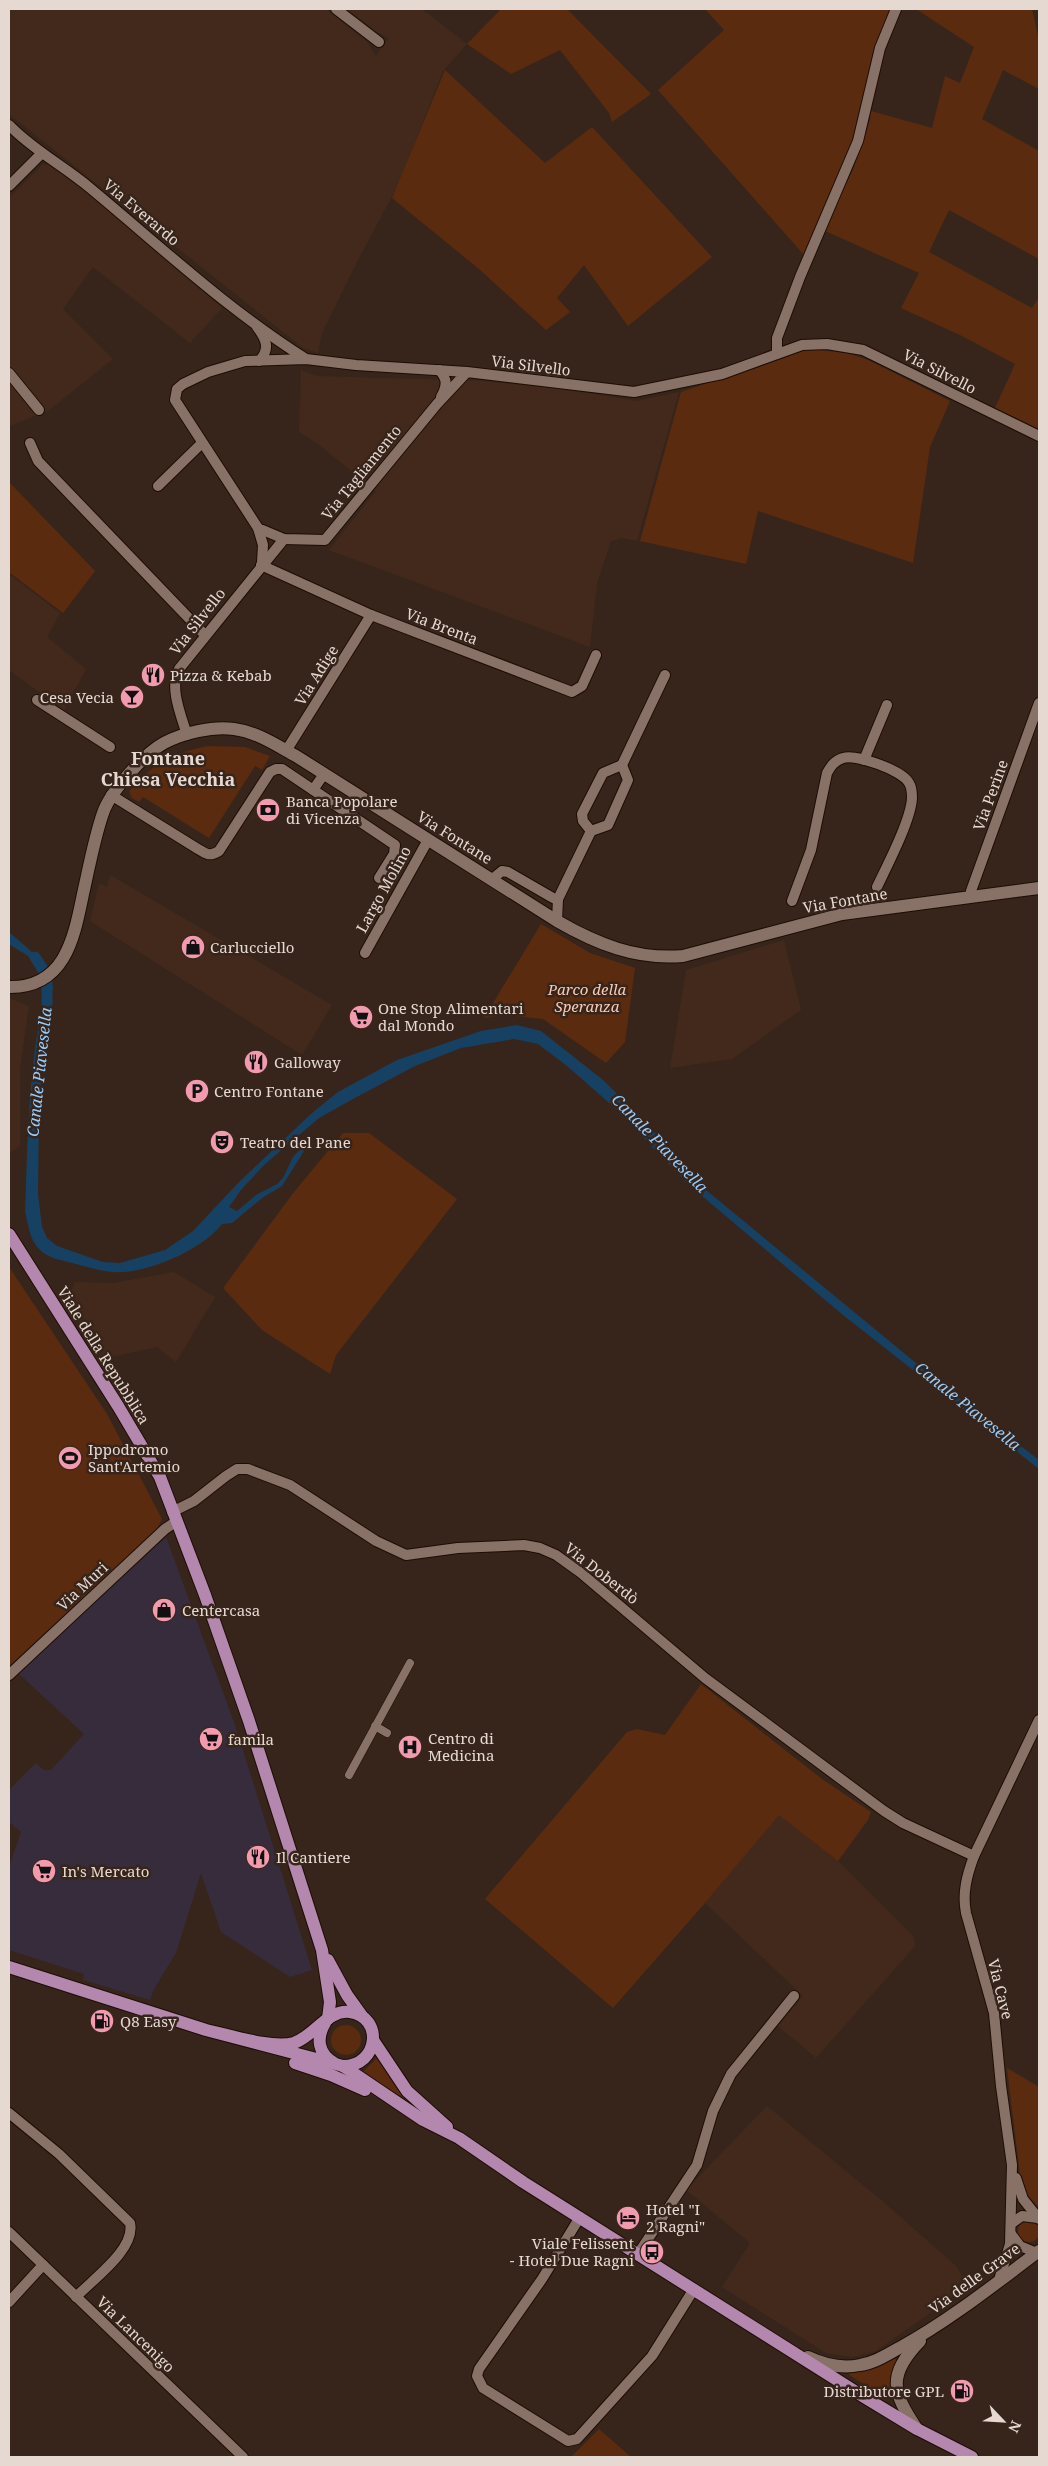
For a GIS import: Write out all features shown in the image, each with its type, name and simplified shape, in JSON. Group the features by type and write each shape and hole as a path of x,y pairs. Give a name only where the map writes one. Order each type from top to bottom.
{"main road":[{"name":"Viale della Repubblica","path":"9,1234 118,1406 160,1477 249,1720 322,1950"},
{"path":"206,2030 339,2065 357,2064 364,2060 369,2054 373,2033 347,1995 322,1950"},
{"path":"322,1950 330,1996 326,2021 321,2030 320,2046 328,2060 339,2065 423,2120"},
{"path":"9,1967 206,2030 344,2080 459,2138 638,2254 917,2429 972,2457"},
{"path":"206,2030 266,2042 287,2044 303,2039 326,2021 343,2012 359,2015 365,2020"},
{"path":"373,2040 407,2091 459,2138"}],"street":[{"path":"336,9 379,42"},
{"path":"777,354 777,338 800,278 856,147 863,126 880,48 896,9"},
{"name":"Via Everardo","path":"9,125 42,153 80,179 255,324 306,359"},
{"path":"9,186 42,153"},
{"name":"Via Everardo","path":"255,324 267,346 264,356 259,361"},
{"name":"Via Silvello","path":"271,535 258,528 177,406 175,400 177,389 183,384 208,372 245,362 306,359 356,365 467,372 634,392 722,374 802,345 827,344 863,350 1039,436"},
{"name":"Via Tagliamento","path":"437,404 446,385 444,376 439,370"},
{"name":"Via Tagliamento","path":"271,535 284,539 324,540 437,404 467,372"},
{"path":"9,373 39,410"},
{"path":"30,443 38,461 205,635"},
{"path":"158,486 202,443"},
{"path":"258,528 264,545 261,565"},
{"name":"Via Silvello","path":"187,735 175,690 175,676 205,635 284,539"},
{"name":"Via Brenta","path":"261,565 371,615 572,692 582,686 596,656"},
{"name":"Via Adige","path":"286,751 371,615"},
{"path":"591,831 583,821 582,814 602,773 622,765 665,675"},
{"path":"37,700 110,747"},
{"name":"Via Perine","path":"972,897 971,891 1039,703"},
{"path":"864,760 887,705"},
{"name":"Via Fontane","path":"9,986 28,985 39,981 54,971 67,955 102,814 111,795 137,766 163,744 203,730 233,728 257,735 324,774 557,921 593,941 639,955 667,958 699,953 842,914 1039,888"},
{"path":"792,901 811,850 827,774 832,764 841,758 852,757 864,760 896,772 908,782 912,797 908,814 877,887"},
{"path":"557,921 558,899 591,831 608,825 627,785 628,774 622,765"},
{"name":"Largo Molino","path":"111,795 209,855 218,851 270,772 276,768 282,769 395,845 394,854 379,878"},
{"path":"314,790 324,774"},
{"name":"Largo Molino","path":"365,954 428,840"},
{"path":"491,880 502,871 508,872 558,899"},
{"name":"Via Doberdò","path":"175,1517 226,1476 237,1469 248,1469 290,1485 376,1541 406,1555 451,1548 524,1545 540,1548 556,1555 581,1573 705,1678 884,1811 908,1826 974,1856"},
{"name":"Via Muri","path":"9,1675 175,1517"},
{"path":"349,1775 410,1664"},
{"name":"Via Cave","path":"999,2280 1008,2252 1011,2234 1012,2165 1001,2086 994,2014 964,1904 966,1879 974,1856 1039,1720"},
{"path":"376,1726 387,1733"},
{"path":"638,2254 697,2165 712,2111 731,2074 794,1996"},
{"path":"9,2112 59,2154 130,2223 130,2236 124,2248 76,2297"},
{"path":"1012,2165 1023,2199 1039,2218"},
{"path":"1012,2223 1022,2216 1039,2218"},
{"path":"580,2217 542,2279 479,2369 478,2382 491,2393 568,2441 577,2440 652,2356 694,2289"},
{"name":"Via Lancenigo","path":"9,2232 243,2457"},
{"path":"1011,2234 1020,2246 1038,2252"},
{"name":"Via delle Grave","path":"792,2351 823,2364 852,2367 877,2360 929,2332 1038,2252"},
{"path":"9,2302 43,2265"},
{"name":"Via delle Grave","path":"917,2429 901,2404 897,2388 898,2375 902,2361 929,2332"}],"shaded area":[{"path":"9,9 326,9 367,42 376,56 389,38 377,32 347,9 422,9 467,44 443,71 398,185 322,333 318,353 303,348 9,114"},
{"path":"48,164 100,202 222,308 190,343 93,267 63,309 113,359 48,411 9,426 9,198 42,165"},
{"path":"301,370 316,376 482,381 556,388 636,401 679,392 637,541 621,538 611,541 597,583 590,647 329,550 376,491 318,444 299,432"},
{"path":"9,574 60,613 47,637 86,669 64,710 9,670"},
{"path":"110,875 332,1005 302,1055 90,921 99,883 107,887"},
{"path":"784,940 801,1010 732,1059 670,1068 686,970"},
{"path":"9,998 29,1006 20,1069 20,1146 9,1153"},
{"path":"174,1272 215,1297 176,1362 157,1347 102,1359 68,1300 75,1282 113,1283"},
{"path":"166,1537 235,1725 312,1970 290,1977 221,1932 201,1873 176,1953 154,1989 150,2000 83,1980 84,1974 9,1950 9,1867 21,1832 9,1822 9,1790 36,1763 44,1770 51,1770 84,1734 18,1673"},
{"path":"779,1814 838,1861 914,1937 915,1946 816,2058 778,2026 803,1996 705,1903"},
{"path":"767,2106 880,2199 955,2265 966,2281 958,2287 961,2291 876,2351 852,2357 826,2353 722,2287 750,2243 686,2190"}],"green space":[{"path":"501,9 567,9 651,94 612,122 609,113 560,50 511,74 467,44"},
{"path":"705,9 893,9 864,109 932,128 945,76 960,83 974,47 916,9 1032,9 1039,40 1039,89 1003,70 982,119 1039,151 1039,259 949,210 929,252 1032,308 1039,297 1039,429 995,408 1015,364 962,336 901,308 919,273 823,230 853,170 871,117 861,115 841,170 804,255 658,90 724,30"},
{"path":"445,70 545,163 592,127 712,257 628,326 584,265 557,298 570,312 546,330 479,269 392,198"},
{"path":"809,349 847,353 868,360 950,401 930,447 913,563 758,511 746,564 640,541 681,392"},
{"path":"9,482 95,571 63,613 9,572"},
{"path":"208,746 245,747 270,756 262,770 255,766 209,838 143,797 139,802 132,798 129,791 155,766 184,752"},
{"name":"Parco della Speranza","path":"541,924 590,953 635,968 625,1042 606,1063 543,1019 504,1015 484,1018"},
{"path":"343,1133 369,1133 457,1199 336,1355 330,1374 262,1330 223,1288 294,1192"},
{"name":"Ippodromo Sant'Artemio","path":"9,1267 107,1414 162,1519 156,1531 9,1666"},
{"path":"701,1684 822,1779 871,1812 868,1820 838,1861 779,1815 613,2008 485,1899 627,1732 637,1729 665,1735"},
{"path":"346,2025 357,2029 361,2040 357,2051 346,2055 335,2051 331,2040 335,2029"},
{"path":"377,2058 405,2097 404,2098 362,2073"},
{"path":"1007,2068 1039,2087 1039,2207 1022,2191"},
{"path":"1029,2220 1037,2223 1040,2231 1037,2239 1029,2242 1021,2239 1018,2231 1021,2223"},
{"path":"893,2358 897,2360 893,2393 890,2397 885,2398 848,2374 878,2367"},
{"path":"599,2429 631,2457 571,2457"}],"water":[{"path":"9,932 47,965 40,971 28,956 9,944"},
{"path":"53,986 43,1047 39,1114 38,1194 42,1227 47,1238 57,1246 103,1262 120,1263 165,1250 193,1231 240,1181 312,1113 338,1092 397,1060 481,1031 517,1025 541,1031 603,1080 647,1123 678,1162 706,1190 950,1391 1039,1460 1039,1469 843,1315 689,1185 615,1108 567,1066 538,1044 514,1039 461,1048 415,1066 319,1118 264,1165 241,1190 229,1207 237,1211 256,1195 277,1184 283,1178 293,1157 304,1145 304,1151 282,1186 262,1198 232,1223 222,1224 202,1242 188,1251 157,1265 126,1272 113,1272 59,1260 47,1255 34,1242 25,1211 32,1072 46,990"}],"waterway":[{"name":"Canale Piavesella","path":"35,957 47,976 47,1004"}],"place":[{"name":"Pizza & Kebab","path":"153,675"},
{"name":"Cesa Vecia","path":"132,697"},
{"name":"Banca Popolare di Vicenza","path":"268,810"},
{"name":"Carlucciello","path":"193,947"},
{"name":"One Stop Alimentari dal Mondo","path":"361,1017"},
{"name":"Galloway","path":"256,1062"},
{"name":"Centro Fontane","path":"197,1091"},
{"name":"Teatro del Pane","path":"222,1142"},
{"name":"Ippodromo Sant'Artemio","path":"70,1458"},
{"name":"Centercasa","path":"164,1610"},
{"name":"famila","path":"211,1739"},
{"name":"Centro di Medicina","path":"410,1747"},
{"name":"Il Cantiere","path":"258,1857"},
{"name":"In's Mercato","path":"44,1871"},
{"name":"Q8 Easy","path":"102,2021"},
{"name":"Hotel \"I 2 Ragni\"","path":"628,2218"},
{"name":"Viale Felissent - Hotel Due Ragni","path":"652,2252"},
{"name":"Distributore GPL","path":"962,2391"}],"district":[{"name":"Fontane Chiesa Vecchia","path":"168,768"}]}
